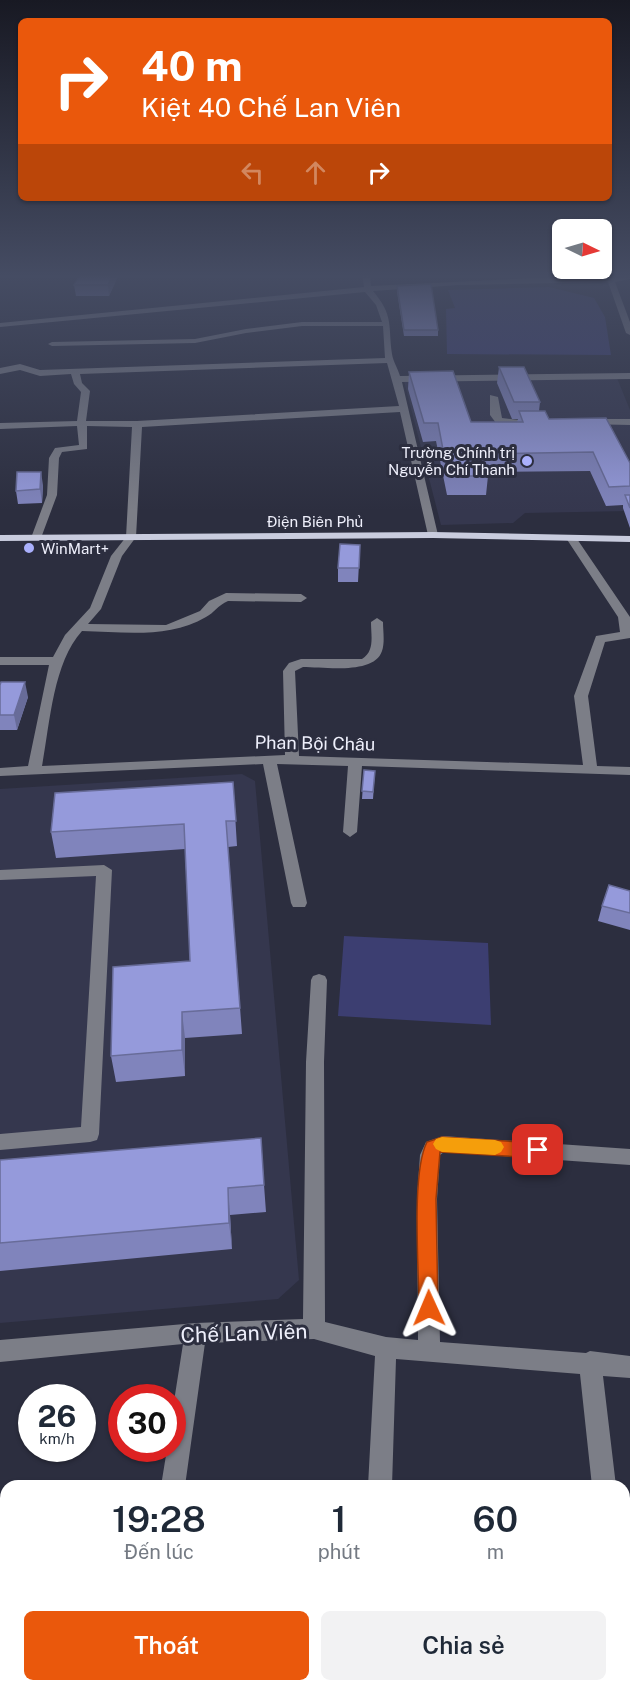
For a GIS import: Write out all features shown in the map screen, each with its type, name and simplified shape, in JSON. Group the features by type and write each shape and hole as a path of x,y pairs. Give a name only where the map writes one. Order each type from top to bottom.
{"main road":[{"name":"Điện Biên Phủ","path":"0,538 434,535 630,539"}],"street":[{"path":"389,353 397,379 434,535"},
{"path":"0,371 20,367 31,369 33,372 389,360"},
{"path":"36,538 52,495 54,458 58,450 84,447 81,413 86,391 78,384 75,371"},
{"path":"397,379 630,376"},
{"path":"493,397 495,416 499,421 512,424 535,423"},
{"path":"0,426 137,424 403,409"},
{"path":"583,422 630,422"},
{"path":"34,770 58,661 69,638 95,609 117,556 131,537 137,424"},
{"path":"571,538 624,617 626,635 600,639 581,696 590,769"},
{"path":"81,627 168,629 204,614 213,603 226,597 301,598"},
{"path":"292,760 289,671 293,666 301,663 364,663 372,660 377,654 377,622"},
{"path":"0,661 58,661"},
{"path":"269,759 299,903"},
{"name":"Phan Bội Châu","path":"0,772 269,759 630,771"},
{"path":"350,832 355,762"},
{"path":"0,875 104,870 90,1134 0,1142"},
{"path":"314,1329 315,1062 320,980"},
{"path":"429,1351 427,1199 430,1155 433,1148 442,1144 628,1152"},
{"name":"Chế Lan Viên","path":"0,1351 196,1333 314,1329 386,1348 590,1362 630,1367"},
{"path":"174,1480 196,1333"},
{"path":"380,1480 386,1348"},
{"path":"590,1362 603,1480"}],"shaded area":[{"path":"611,353 611,355 447,354"},
{"name":"Trường Chính trị Nguyễn Chí Thanh","path":"617,378 630,410 630,511 525,513 513,523 441,525 404,381"},
{"path":"242,774 255,781 299,1280 278,1299 0,1323 0,789"},
{"path":"344,936 488,943 491,1025 338,1016"}],"building":[{"path":"499,367 524,367 540,402 514,402"},
{"path":"453,371 471,422 523,422 519,411 545,411 549,419 606,418 630,463 630,486 609,487 593,452 482,454 488,476 448,476 438,423 424,423 409,372"},
{"path":"17,472 41,472 40,489 16,491"},
{"path":"625,495 630,495 630,508"},
{"path":"340,544 360,545 359,568 338,568"},
{"path":"1,682 25,682 14,715 0,715"},
{"path":"364,770 375,771 373,792 362,791"},
{"path":"233,782 236,821 226,821 240,1008 182,1012 182,1050 111,1056 113,967 190,961 184,824 51,832 55,793"},
{"path":"609,885 630,891 630,913 602,906"},
{"path":"261,1138 264,1185 228,1188 229,1223 0,1243 0,1160"}],"slow traffic":[{"path":"442,1144 495,1147"}],"place":[{"name":"Trường Chính trị Nguyễn Chí Thanh","path":"527,461"},
{"name":"WinMart+","path":"29,548"}],"route":[{"path":"429,1308 427,1199 430,1155 433,1148 442,1144 538,1150"}]}
